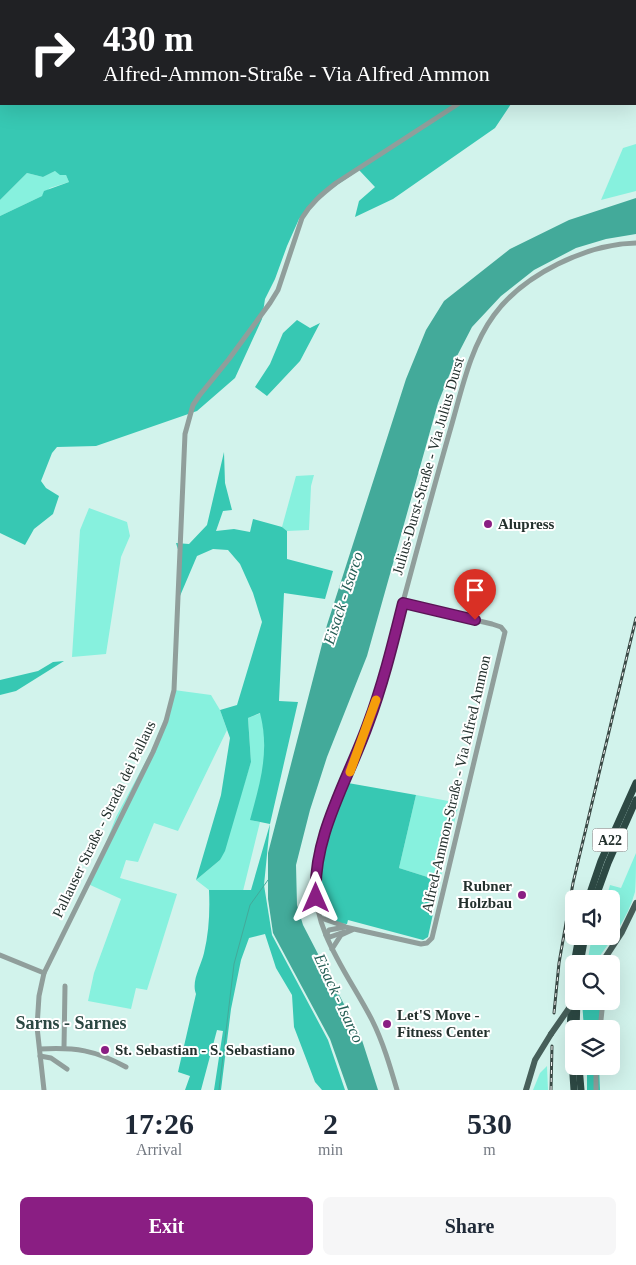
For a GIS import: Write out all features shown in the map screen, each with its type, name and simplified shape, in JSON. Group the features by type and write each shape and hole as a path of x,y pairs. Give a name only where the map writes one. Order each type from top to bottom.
{"highway":[{"name":"A22","path":"591,890 601,861 636,783"},
{"name":"A22","path":"598,890 636,800"},
{"path":"571,1010 570,1030 574,1090"},
{"path":"579,1075 581,1090"}],"main road":[{"path":"609,955 636,903"},
{"path":"526,1090 535,1060 569,1010"}],"street":[{"name":"Pallauser Straße - Strada dei Pallaus","path":"44,1090 38,1012 44,973 154,752 166,721 174,690 185,434 193,405 278,290 305,213 317,198 336,183 456,105"},
{"name":"Julius-Durst-Straße - Via Julius Durst","path":"397,1090 372,1021 326,935 316,898 315,880 318,856 325,832 354,761 384,678 436,479 478,340 486,326 505,302 518,290 553,268 596,249 615,244 636,243"},
{"name":"Alfred-Ammon-Straße - Via Alfred Ammon","path":"326,935 330,937 345,929 354,929 421,944 427,943 432,938 505,632 501,627 492,624 403,603"},
{"path":"321,918 345,929"},
{"name":"Alfred-Ammon-Straße - Via Alfred Ammon","path":"332,949 336,940 345,929"},
{"path":"0,955 44,973"},
{"path":"64,986 64,1048"},
{"path":"40,1050 64,1048 90,1051 126,1067"},
{"path":"40,1056 56,1060 68,1069"},
{"path":"596,1075 596,1090"}],"shaded area":[{"path":"0,105 510,105 495,128 393,199 355,217 359,201 375,187 359,170 318,198 299,219 265,299 262,319 235,378 197,411 96,446 57,447 52,453 41,481 46,488 59,496 53,514 34,529 25,545 0,533 0,216 42,196 44,191 69,182 66,175 60,175 55,171 43,177 27,173 0,200"},
{"path":"636,144 636,191 601,200 623,148"},
{"path":"55,171 66,175 69,182 50,188 42,196 0,216 0,200 27,173 43,177"},
{"path":"297,320 310,328 320,323 300,361 267,396 255,387 270,364 283,333"},
{"path":"224,452 225,483 232,510 223,511 216,531 234,529 250,532 253,519 282,527 287,531 287,559 333,571 325,599 284,593 279,701 298,702 270,824 250,820 264,754 263,727 260,713 248,718 251,762 225,851 220,860 196,880 221,795 230,738 220,710 237,705 262,622 253,593 240,564 228,550 213,549 197,556 177,603 180,556 176,543 189,544 207,525"},
{"path":"314,475 311,486 309,530 287,531 282,527 296,476"},
{"path":"89,508 127,522 130,536 121,557 106,654 72,657 80,530"},
{"path":"64,661 16,691 0,695 0,680 38,671 53,662"},
{"path":"174,690 211,695 220,710 227,730 178,831 154,823 138,862 126,860 120,878 177,894 147,990 136,988 131,1009 88,1001 94,973 121,899 88,884 116,817 155,744"},
{"path":"261,713 264,733 264,769 251,820 260,822 243,891 209,890 196,880 220,860 251,762 248,718"},
{"path":"348,783 416,795 399,868 440,881 428,937 423,940 348,920 347,924 336,923 322,914 318,899 319,865 335,813"},
{"path":"416,795 459,803 440,881 399,868"},
{"path":"270,824 264,885 272,935 328,1040 345,1090 322,1090 315,1082 294,1027 292,995 276,968 265,934 249,938 241,960 231,1009 221,1090 214,1090 223,1031 217,1030 201,1090 185,1090 190,1076 178,1072 196,994 196,979 206,945 209,922 209,890 251,890"},
{"path":"636,853 635,892 620,926 620,890 609,890 610,885 621,888"},
{"path":"590,945 607,945 600,955 589,955"},
{"path":"583,1010 601,1010 599,1020 583,1020"},
{"path":"547,1066 548,1090 533,1090 540,1073"},
{"path":"587,1075 599,1075 600,1090 587,1090"}],"water":[{"name":"Eisack - Isarco","path":"636,198 636,234 606,239 576,248 534,270 501,296 472,327 457,356 438,403 367,656 327,757 310,810 296,865 297,905 303,925 361,1037 378,1090 348,1090 330,1039 273,933 268,899 268,853 327,625 406,379 426,330 444,301 510,249 569,220"}],"waterway":[{"path":"219,1090 234,964 250,905 268,880"}],"railway":[{"path":"554,1013 559,963 573,883 636,618"},
{"path":"551,1090 552,1046"}],"slow traffic":[{"path":"350,772 376,700"}],"place":[{"name":"Alupress","path":"488,524"},
{"name":"Rubner Holzbau","path":"522,895"},
{"name":"Let'S Move - Fitness Center","path":"387,1024"},
{"name":"St. Sebastian - S. Sebastiano","path":"105,1050"}],"district":[{"name":"Sarns - Sarnes","path":"71,1023"}],"route":[{"path":"316,898 315,880 318,856 325,832 369,723 384,678 403,603 475,620"}]}
